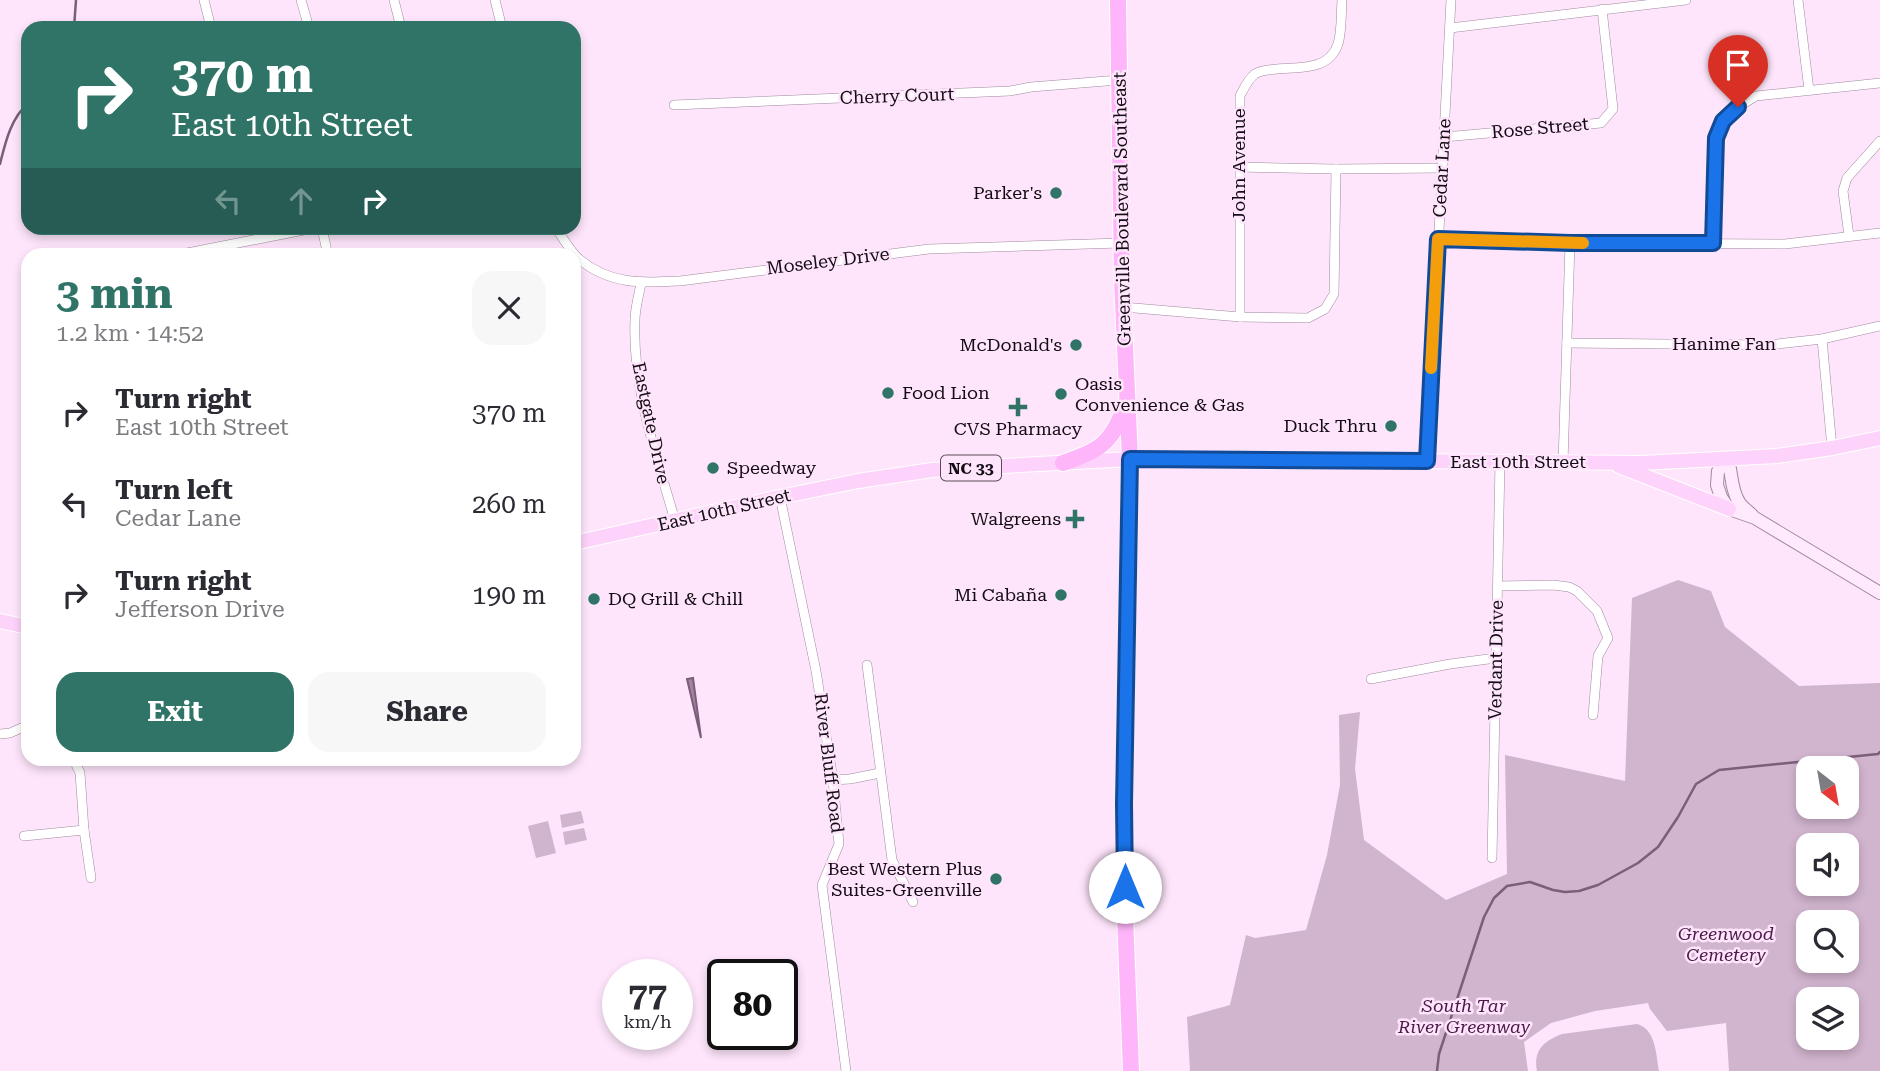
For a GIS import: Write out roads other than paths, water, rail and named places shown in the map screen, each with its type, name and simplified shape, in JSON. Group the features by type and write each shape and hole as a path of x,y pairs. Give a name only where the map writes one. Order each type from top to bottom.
{"highway":[{"name":"Greenville Boulevard Southeast","path":"1118,0 1121,243 1130,459 1124,804 1131,1071"},
{"path":"1063,463 1085,455 1110,438 1128,401"}],"main road":[{"name":"East 10th Street","path":"581,542 780,496 932,470 1130,459 1563,463 1728,460 1777,456 1880,438"},
{"path":"1728,460 1718,471 1717,485 1729,509"},
{"path":"1728,460 1739,502 1755,518"},
{"path":"1611,463 1755,518 1880,593"},
{"path":"0,621 21,626"}],"street":[{"path":"204,0 209,21"},
{"path":"301,0 307,21"},
{"path":"394,0 399,21"},
{"path":"495,0 500,21"},
{"name":"John Avenue","path":"1240,317 1240,96 1246,83 1256,73 1325,63 1339,42 1342,0"},
{"name":"Cedar Lane","path":"1427,461 1451,0"},
{"path":"1450,28 1683,0"},
{"path":"1798,0 1809,90"},
{"name":"Rose Street","path":"1444,136 1601,123 1614,109 1602,9"},
{"name":"Cherry Court","path":"674,105 1010,91 1119,80"},
{"path":"1713,243 1716,138 1723,121 1738,107 1756,96 1880,83"},
{"path":"1849,236 1843,191 1847,178 1880,141"},
{"path":"1239,167 1442,168"},
{"path":"1124,307 1240,317 1308,318 1325,309 1334,293 1336,169"},
{"path":"1438,239 1785,244 1880,233"},
{"path":"213,248 278,235"},
{"name":"Moseley Drive","path":"581,260 614,279 641,283 680,281 929,249 1121,243"},
{"path":"1563,463 1570,243"},
{"name":"Eastgate Drive","path":"641,283 635,318 641,390 675,522"},
{"name":"Hanime Fan","path":"1567,343 1769,345 1822,339 1880,326"},
{"path":"1822,339 1832,448"},
{"name":"Verdant Drive","path":"1492,858 1500,462"},
{"name":"River Bluff Road","path":"780,496 816,671 833,780 839,844 822,885 846,1071"},
{"path":"1497,586 1542,584 1569,587 1577,591 1597,611 1608,638 1598,656 1593,715"},
{"path":"1371,679 1496,658"},
{"path":"867,665 892,860 913,902"},
{"path":"0,734 21,728"},
{"path":"77,766 80,772 91,878"},
{"path":"833,780 880,773"},
{"path":"24,836 84,830"}],"waterway":[{"path":"74,21 76,0"},
{"path":"0,164 13,123 21,110"},
{"path":"1437,1071 1439,1054 1484,917 1494,898 1507,886 1530,882 1565,892 1598,885 1638,863 1658,847 1696,784 1719,770 1880,752"}],"place":[{"name":"Parker's","path":"1056,193"},
{"name":"McDonald's","path":"1076,345"},
{"name":"Food Lion","path":"888,393"},
{"name":"Oasis Convenience & Gas","path":"1061,394"},
{"name":"CVS Pharmacy","path":"1018,407"},
{"name":"Duck Thru","path":"1391,426"},
{"name":"Speedway","path":"713,468"},
{"name":"Walgreens","path":"1075,519"},
{"name":"Mi Cabaña","path":"1061,595"},
{"name":"DQ Grill & Chill","path":"594,599"},
{"name":"Best Western Plus Suites-Greenville","path":"996,879"}],"park label":[{"name":"Greenwood Cemetery","path":"1726,944"},
{"name":"South Tar River Greenway","path":"1464,1016"}]}
